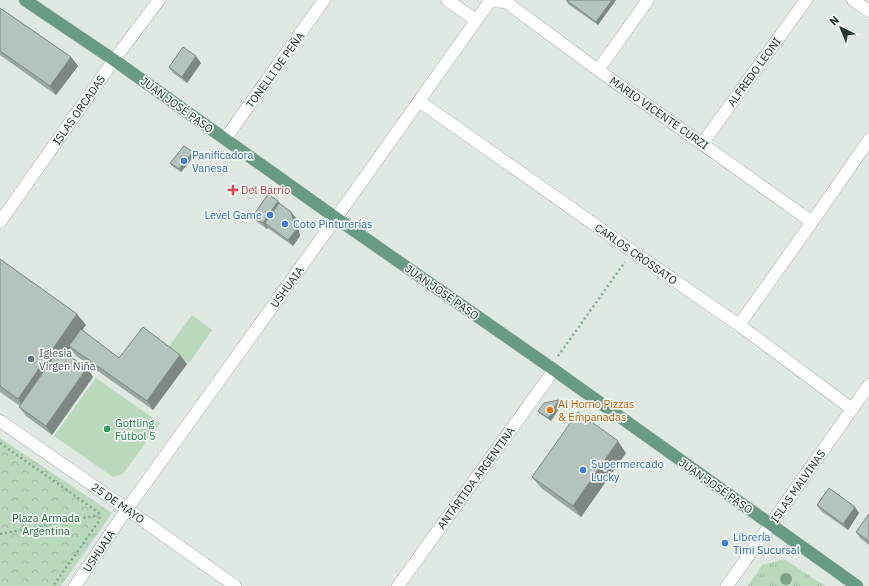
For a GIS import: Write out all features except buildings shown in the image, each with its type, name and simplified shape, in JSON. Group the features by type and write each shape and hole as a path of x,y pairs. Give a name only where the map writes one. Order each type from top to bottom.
{"main road":[{"name":"JUAN JOSÉ PASO","path":"25,0 114,60 336,218 552,368 857,586"}],"street":[{"name":"ISLAS ORCADAS","path":"0,222 114,60 159,0"},
{"name":"TONELLI DE PEÑA","path":"225,139 324,0"},
{"path":"447,0 476,20"},
{"path":"598,70 648,0"},
{"name":"ALFREDO LEONI","path":"702,144 806,0"},
{"path":"853,0 869,11"},
{"name":"USHUAIA","path":"75,586 127,509 490,1 506,2"},
{"name":"MARIO VICENTE CURZI","path":"506,2 598,70 812,222"},
{"name":"CARLOS CROSSATO","path":"420,101 632,252 739,325 852,409"},
{"path":"739,325 869,140"},
{"name":"ANTÁRTIDA ARGENTINA","path":"398,586 552,368"},
{"name":"ISLAS MALVINAS","path":"727,586 869,385"},
{"name":"25 DE MAYO","path":"0,421 235,586"}],"path":[{"path":"552,368 632,252"},
{"path":"0,443 98,512 100,517 99,521 53,586"},
{"path":"0,534 99,515"}],"green space":[{"path":"192,315 212,330 189,363 168,348"},
{"name":"Gottling Fútbol 5","path":"96,378 160,423 123,474 113,477 54,436"},
{"name":"Plaza Armada Argentina","path":"0,438 112,513 61,586 0,586"},
{"path":"784,559 825,586 748,586 762,565"}],"place":[{"name":"Panificadora Vanesa","path":"184,161"},
{"name":"Del Barrio","path":"233,190"},
{"name":"Level Game","path":"270,215"},
{"name":"Coto Pinturerías","path":"285,224"},
{"name":"Iglesia Virgen Niña","path":"31,359"},
{"name":"Al Horno Pizzas & Empanadas","path":"550,410"},
{"name":"Gottling Fútbol 5","path":"107,429"},
{"name":"Supermercado Lucky","path":"583,470"},
{"name":"Librería Timi Sucursal","path":"725,543"}]}
